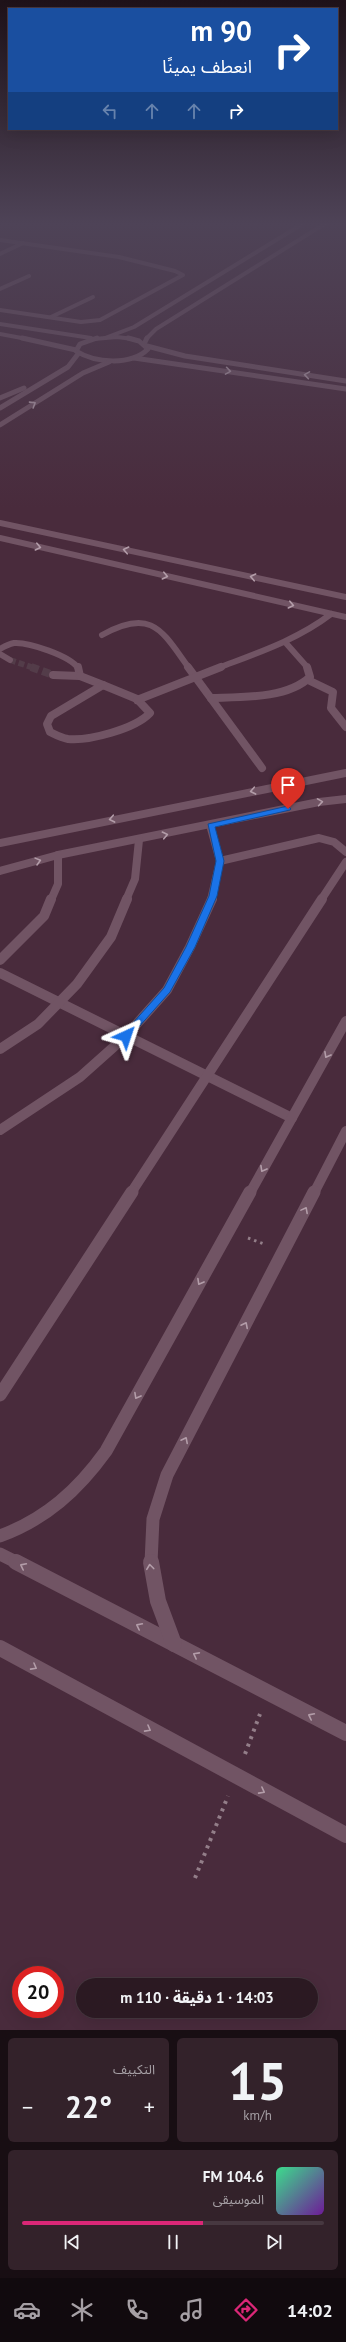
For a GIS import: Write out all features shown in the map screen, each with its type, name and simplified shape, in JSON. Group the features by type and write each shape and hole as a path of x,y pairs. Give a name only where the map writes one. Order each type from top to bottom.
{"street":[{"path":"40,318 51,320 58,319 87,322 106,318"},
{"path":"51,320 55,318"},
{"path":"105,338 134,327 149,318"},
{"path":"134,358 147,351 145,345 148,336 174,318"},
{"path":"0,324 97,338 128,338 145,345 186,356 346,381"},
{"path":"38,330 44,326"},
{"path":"0,334 49,342 95,359 119,360"},
{"path":"0,408 68,367 80,344 97,338"},
{"path":"0,425 83,373 98,366 119,360 134,358 346,390"},
{"path":"0,398 45,381"},
{"path":"0,523 346,597"},
{"path":"0,538 346,617"},
{"path":"137,700 284,642 311,629 331,614"},
{"path":"102,635 118,626 128,623 143,623 154,626 165,634 262,768"},
{"path":"211,698 268,693 300,686 308,680 310,676 309,669 284,642"},
{"path":"0,649 10,644 26,645 74,663 80,671 80,676"},
{"path":"0,654 10,660"},
{"path":"53,675 66,677 80,676 103,685 137,700 147,706 150,713 148,717 139,723 80,739 63,738 50,732 47,724 51,716 103,685"},
{"path":"308,680 333,692 331,708 346,727"},
{"path":"0,843 346,773"},
{"path":"0,870 58,855 139,840 319,802 346,799"},
{"path":"0,1130 80,1077 126,1036 167,990 213,896 220,861 210,825"},
{"path":"220,861 319,838 332,841 346,852"},
{"path":"0,1049 38,1024 60,1003 77,984 111,938 135,879 139,840"},
{"path":"0,960 44,916 58,884 58,855"},
{"path":"0,1395 346,862"},
{"path":"0,973 292,1118"},
{"path":"0,1536 31,1523 54,1509 92,1472 106,1450 346,1021"},
{"path":"174,1644 161,1614 151,1570 150,1527 157,1500 167,1475 283,1251 340,1151 346,1131"},
{"path":"0,1554 346,1734"},
{"path":"0,1648 346,1835"}],"path":[{"path":"229,1231 283,1251"}],"shaded area":[{"path":"0,318 346,318 346,2030 0,2030"}],"tunnel":[{"path":"10,660 31,667"},
{"path":"31,667 53,675"}],"route":[{"path":"126,1036 167,990 190,947 213,896 220,861 210,825 288,809"}]}
